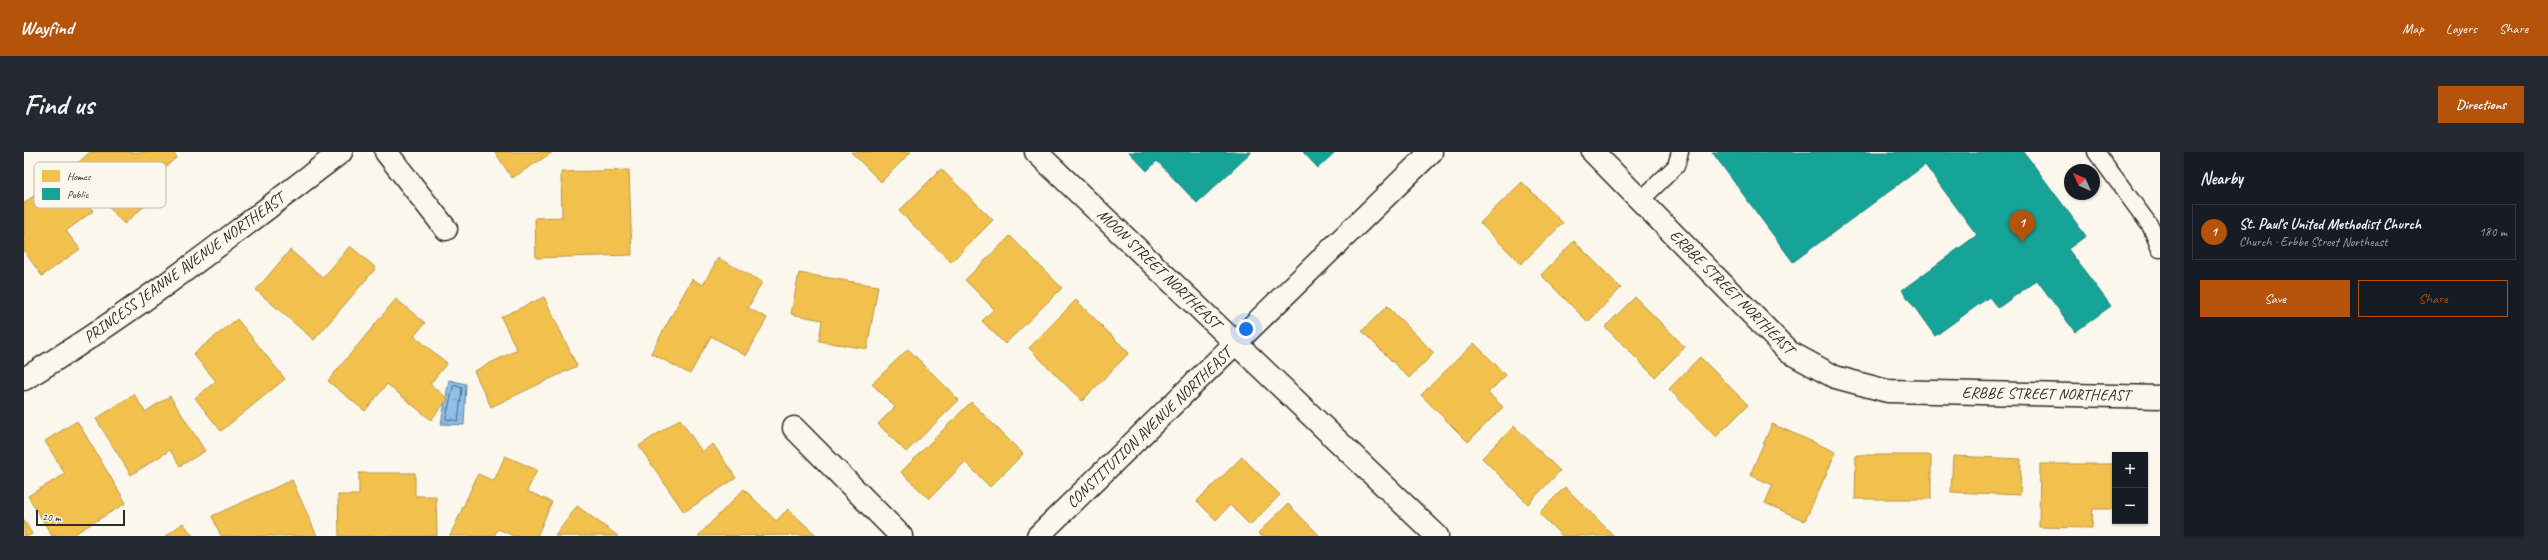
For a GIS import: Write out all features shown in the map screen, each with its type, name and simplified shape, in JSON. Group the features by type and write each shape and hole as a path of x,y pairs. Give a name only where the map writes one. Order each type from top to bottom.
{"street":[{"name":"PRINCESS JEANNE AVENUE NORTHEAST","path":"24,379 72,350 170,283 340,152"},
{"path":"386,152 446,229"},
{"name":"MOON STREET NORTHEAST","path":"1036,152 1438,536"},
{"name":"CONSTITUTION AVENUE NORTHEAST","path":"1038,536 1431,152"},
{"name":"ERBBE STREET NORTHEAST","path":"1593,152 1789,352 1835,377 1887,391 2160,396"},
{"path":"794,428 901,536"}],"lane":[{"path":"1641,200 1676,166 1680,152"},
{"path":"2096,152 2151,227 2160,250"}],"water":[{"path":"449,380 466,384 464,425 441,424"}],"building: Homes":[{"path":"90,152 172,152 177,157 166,166 166,162 79,162"},
{"path":"495,152 553,152 512,178"},
{"path":"851,152 911,152 881,182"},
{"path":"941,169 993,220 951,262 899,211"},
{"path":"629,170 632,255 536,258 535,218 562,217 561,172"},
{"path":"1522,182 1563,223 1521,264 1480,223"},
{"path":"34,196 34,208 91,208 93,211 66,231 80,249 42,276 24,251 24,203"},
{"path":"110,208 142,208 124,224"},
{"path":"1010,236 1062,288 1005,344 982,321 994,309 965,280"},
{"path":"1574,241 1621,288 1588,322 1541,275"},
{"path":"350,246 376,268 314,340 256,290 290,250 323,278"},
{"path":"718,258 762,282 748,308 767,318 746,356 711,336 690,374 651,353 692,279 703,285"},
{"path":"799,273 878,286 867,349 819,341 822,320 791,314"},
{"path":"544,297 577,366 491,407 474,371 517,350 501,317"},
{"path":"1635,297 1685,347 1655,377 1605,327"},
{"path":"396,299 425,323 414,336 447,363 430,384 448,399 431,420 387,384 365,411 328,381"},
{"path":"1076,300 1129,353 1082,401 1029,348"},
{"path":"1387,306 1434,353 1409,378 1362,331"},
{"path":"237,319 285,379 221,431 195,398 216,381 193,354"},
{"path":"1474,343 1506,375 1488,393 1503,407 1468,442 1421,395"},
{"path":"908,349 959,400 906,452 878,424 895,407 872,384"},
{"path":"1700,357 1748,405 1716,437 1669,389"},
{"path":"134,394 145,412 170,396 205,451 180,466 170,450 131,475 96,419"},
{"path":"971,402 1023,454 990,487 965,462 929,499 901,472"},
{"path":"680,419 702,452 713,444 736,478 684,512 639,446"},
{"path":"77,421 126,503 71,536 52,536 28,496 65,474 45,441"},
{"path":"1772,424 1836,452 1805,521 1765,503 1773,485 1750,475"},
{"path":"1514,426 1560,471 1528,504 1482,458"},
{"path":"1856,455 1931,455 1931,499 1855,499"},
{"path":"505,456 537,470 527,491 552,502 537,536 514,536 498,529 494,536 450,536 478,474 494,481"},
{"path":"1953,456 2021,459 2020,495 1951,492"},
{"path":"1242,457 1280,495 1250,525 1230,505 1216,520 1197,501"},
{"path":"2040,464 2112,464 2112,509 2093,509 2092,528 2039,527"},
{"path":"359,473 415,473 415,496 436,496 437,536 339,536 338,495 359,495"},
{"path":"292,480 317,536 221,536 212,516"},
{"path":"1565,487 1614,536 1562,536 1539,513"},
{"path":"744,489 776,521 788,509 816,535 698,536"},
{"path":"1288,504 1320,536 1261,536 1258,533"},
{"path":"577,506 618,536 555,536"},
{"path":"24,520 32,534 28,536 24,536"},
{"path":"183,523 193,536 166,536"}],"building: Public":[{"path":"1129,152 1251,153 1197,203 1157,161 1147,171"},
{"path":"1303,152 1335,152 1318,168"},
{"path":"1712,152 2024,152 2086,236 2068,249 2111,306 2075,332 2037,280 1998,308 1989,297 1935,336 1902,290 1977,235 1925,165 1793,262"}],"place":[{"name":"St. Paul's United Methodist Church","path":"2022,243"}]}
